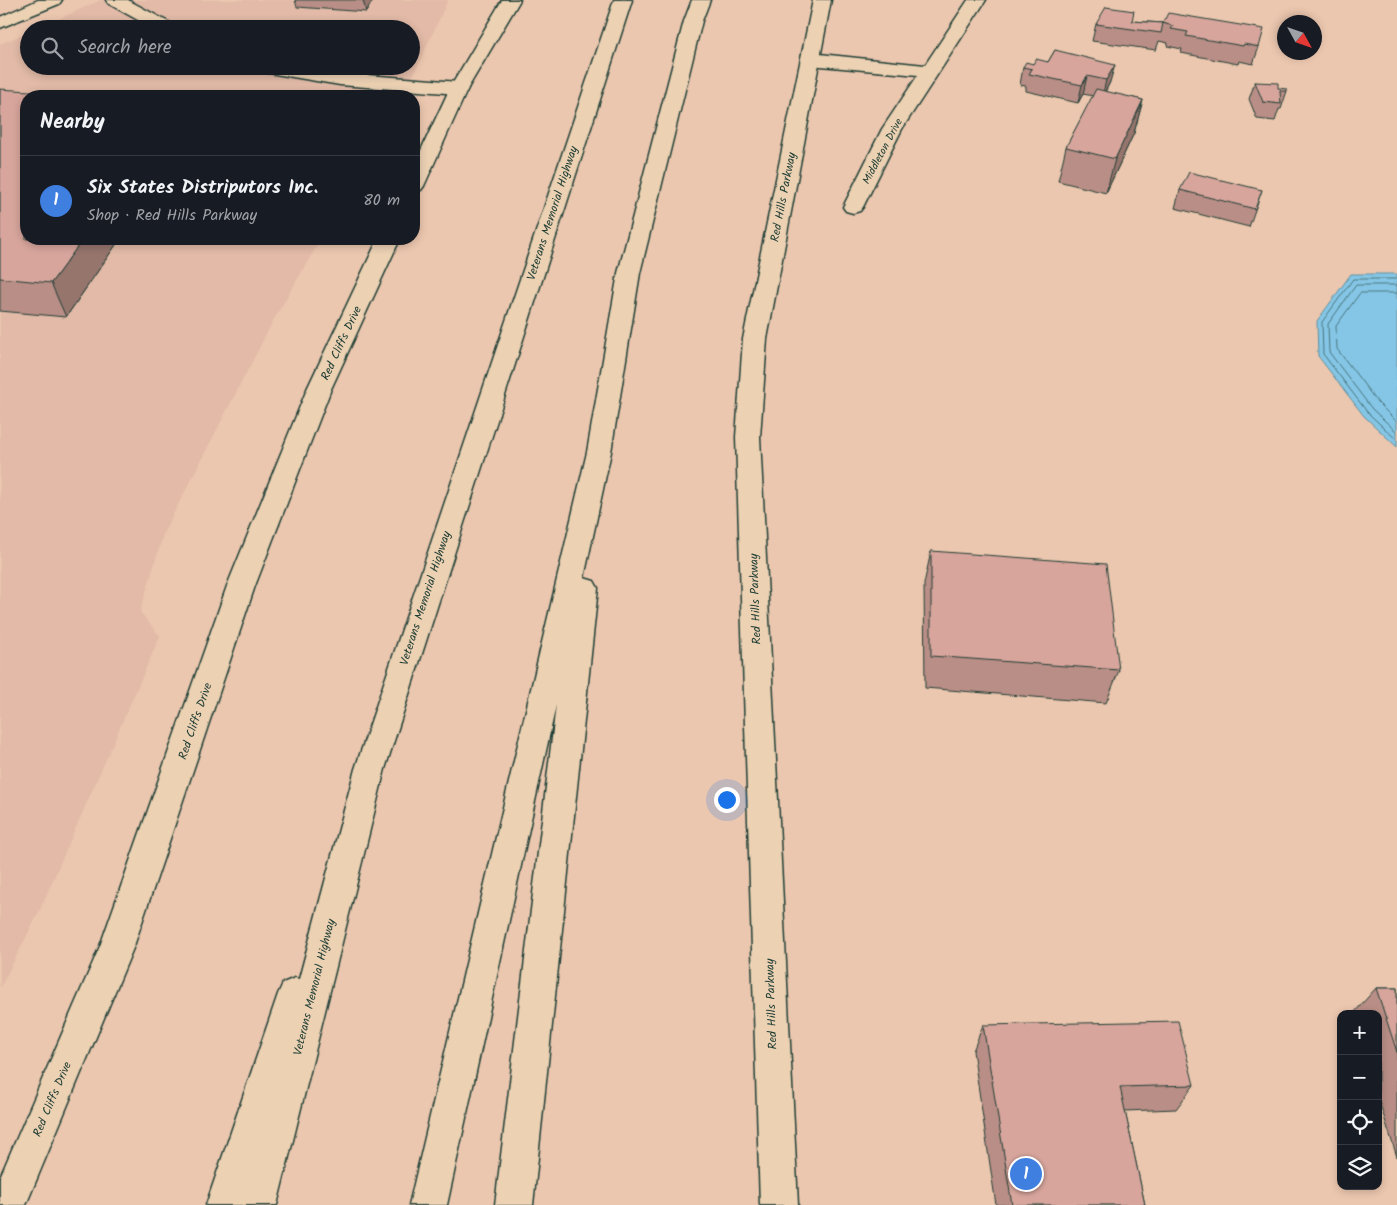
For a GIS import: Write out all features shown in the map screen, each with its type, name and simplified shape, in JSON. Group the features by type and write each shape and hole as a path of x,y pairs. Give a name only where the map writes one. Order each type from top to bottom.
{"main road":[{"path":"0,23 53,0"},
{"path":"115,0 152,20"},
{"path":"420,173 459,88 510,0"},
{"name":"Veterans Memorial Highway","path":"258,1205 370,769 623,0"},
{"path":"514,1205 599,452 629,273 693,22 701,0"},
{"name":"Red Hills Parkway","path":"779,1205 748,437 756,339 822,0"},
{"name":"Middleton Drive","path":"853,207 892,129 977,0"},
{"path":"810,59 930,71"},
{"path":"313,75 340,80 459,88"},
{"name":"Red Cliffs Drive","path":"7,1205 118,946 238,595 262,532 319,389 386,245"},
{"path":"428,1205 599,452"},
{"path":"225,1205 370,769"}],"shaded area":[{"path":"101,0 448,0 420,61 420,20 56,20"},
{"path":"20,36 20,75 414,75 407,90 20,90 20,245 317,245 273,321 164,532 140,612 160,636 38,914 0,988 0,44"}],"water":[{"path":"1351,274 1397,274 1397,447 1364,416 1318,356 1317,321"}],"building":[{"path":"1106,7 1134,11 1132,21 1163,23 1161,33 1096,24"},
{"path":"1168,13 1264,29 1259,47 1244,44 1243,46 1186,36 1188,32 1171,29 1173,26 1163,23"},
{"path":"1055,50 1115,65 1106,80 1087,76 1082,85 1029,74 1032,69 1023,67 1026,62 1033,64 1036,59 1048,62"},
{"path":"1255,82 1278,83 1278,88 1287,89 1287,91 1280,91 1281,104 1263,102"},
{"path":"0,89 20,90 20,245 79,245 51,283 0,278"},
{"path":"1096,89 1143,100 1115,159 1066,147"},
{"path":"1189,172 1262,190 1255,209 1180,190"},
{"path":"931,551 1106,564 1119,670 931,656"},
{"path":"1376,988 1397,988 1397,1052"},
{"path":"1178,1021 1194,1085 1120,1087 1145,1205 1012,1205 983,1025"}],"place":[{"name":"Six States Distriputors Inc.","path":"1026,1174"}]}
